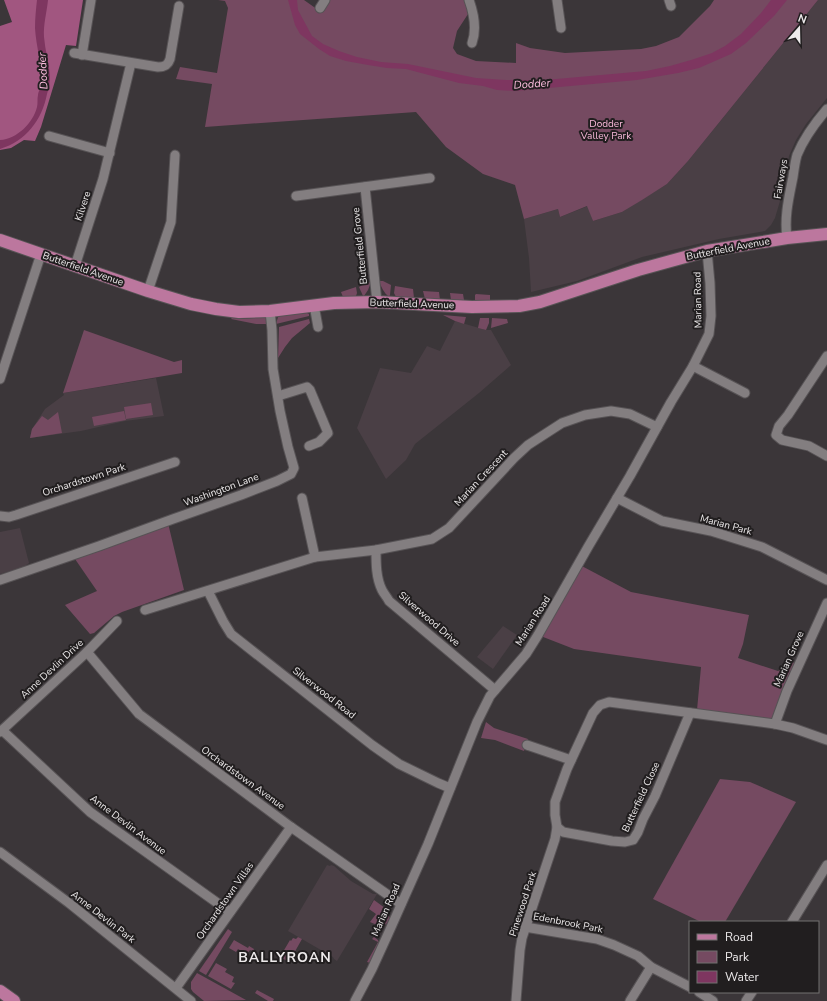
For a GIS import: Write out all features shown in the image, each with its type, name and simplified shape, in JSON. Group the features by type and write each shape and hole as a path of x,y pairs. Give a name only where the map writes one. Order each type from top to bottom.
{"main road":[{"name":"Butterfield Avenue","path":"0,240 148,291 191,304 239,312 270,311 334,303 377,302 472,307 519,306 554,298 638,270 707,252 787,238 827,234"},
{"path":"0,991 14,1001"}],"street":[{"path":"92,0 78,54 158,67 167,65 170,59 179,6"},
{"path":"469,0 474,21 474,36 472,43"},
{"path":"557,0 561,28"},
{"name":"Kilvere","path":"75,266 99,194 131,63"},
{"name":"Fairways","path":"787,238 787,208 797,156 807,136 818,119 827,109"},
{"path":"49,136 110,153"},
{"path":"148,291 171,222 175,155"},
{"path":"296,196 430,178"},
{"name":"Butterfield Grove","path":"365,187 377,302"},
{"name":"Marian Road","path":"355,1001 381,949 428,844 477,722 490,696 526,654 535,640 693,366 709,334 711,316 707,252"},
{"path":"0,379 3,359 41,254"},
{"path":"314,305 318,327"},
{"name":"Washington Lane","path":"0,580 241,495 291,474 294,468 280,411 273,369 270,311"},
{"path":"827,356 823,371 779,426 776,435 782,440 809,446 827,456"},
{"path":"693,366 745,393"},
{"path":"278,396 306,387 310,390 328,432 319,442 309,446"},
{"name":"Marian Crescent","path":"145,610 315,556 376,550 432,539 449,528 523,449 562,423 585,415 611,412 630,414 657,427"},
{"name":"Orchardstown Park","path":"0,516 8,517 16,515 175,462"},
{"path":"302,498 315,556"},
{"name":"Marian Park","path":"617,498 662,521 711,531 762,547 827,580"},
{"name":"Silverwood Drive","path":"376,550 378,579 382,591 389,601 495,690"},
{"name":"Silverwood Road","path":"208,591 231,634 372,745 399,764 450,788"},
{"name":"Marian Grove","path":"775,724 787,691 827,603"},
{"name":"Anne Devlin Drive","path":"1,731 87,652 117,621"},
{"name":"Orchardstown Avenue","path":"87,652 139,714 291,827 401,904"},
{"path":"557,827 555,802 571,760 593,713 600,705 608,702 775,724 793,728 827,740"},
{"name":"Butterfield Close","path":"557,827 563,832 612,841 625,842 633,840 655,796 690,713"},
{"name":"Anne Devlin Avenue","path":"1,731 90,812 230,912"},
{"path":"527,745 571,760"},
{"name":"Orchardstown Villas","path":"176,988 291,827"},
{"name":"Pinewood Park","path":"516,1001 520,950 525,927 548,862 557,827"},
{"name":"Anne Devlin Park","path":"0,852 69,903 191,1001"},
{"path":"793,921 827,864"},
{"name":"Edenbrook Park","path":"525,927 597,938 638,956 651,967 689,986"},
{"path":"630,1001 651,967"},
{"path":"701,993 713,1001"}],"shaded area":[{"path":"4,0 83,0 76,46 66,45 41,127 35,141 24,140 11,148 0,150 0,26 12,22"},
{"path":"818,0 827,0 827,98 806,124 796,140 789,156 780,201 775,218 771,225 765,231 719,239 642,257 577,281 531,292 529,258 524,219 558,209 560,217 588,206 593,221 622,212 667,184 688,161"},
{"path":"455,321 486,330 491,330 511,365 479,393 415,444 406,460 386,479 357,428 380,368 411,373 427,346 440,351"},
{"path":"156,378 164,416 125,421 81,431 30,438 32,429 45,409 64,395 63,393"},
{"path":"20,528 29,563 24,567 0,574 0,532"},
{"path":"503,626 517,635 493,669 477,657"},
{"path":"327,865 334,866 351,881 373,894 377,894 337,961 333,957 288,931"}],"green space":[{"name":"Dodder Valley Park","path":"218,0 304,0 321,12 329,0 465,0 468,14 457,31 453,48 457,54 476,61 516,63 516,43 530,48 565,53 641,49 656,46 679,37 710,6 714,0 818,0 688,161 667,184 622,212 593,221 587,206 560,217 558,209 524,219 515,185 483,174 446,147 416,112 205,127 212,84 176,79 180,67 217,73 228,8 225,1"},
{"path":"379,281 383,281 391,285 389,297 383,290"},
{"path":"371,282 368,290 363,296 359,287"},
{"path":"395,286 413,289 414,298 396,297 394,293"},
{"path":"356,287 356,296 343,297 341,292"},
{"path":"423,291 439,292 440,300 425,299"},
{"path":"450,293 463,294 464,300 451,300"},
{"path":"476,294 490,295 490,301 475,301"},
{"path":"307,313 309,316 276,324 278,317 282,315"},
{"path":"443,315 466,317 464,324"},
{"path":"266,317 269,324 256,324 231,319 232,318 243,319"},
{"path":"480,318 489,318 489,323 486,330 478,328"},
{"path":"492,318 507,319 508,323 491,328"},
{"path":"309,319 310,323 292,338 278,358 279,327"},
{"path":"84,330 174,362 182,360 182,373 63,393"},
{"path":"151,403 153,415 126,419 124,407"},
{"path":"124,411 126,420 94,426 92,417"},
{"path":"58,412 62,433 30,438 32,429 42,416 48,420"},
{"path":"168,523 184,590 122,612 114,616 94,633 90,634 65,605 97,591 75,559 103,550 136,534"},
{"path":"578,564 631,592 749,615 743,644 738,658 778,671 802,657 774,719 763,719 697,710 701,667 574,649 538,635"},
{"path":"486,722 494,728 528,739 524,751 495,740 481,738"},
{"path":"720,779 750,782 796,802 726,921 699,921 653,899"},
{"path":"374,900 385,908 390,918 386,924 382,926 370,922 376,914 369,909"},
{"path":"228,929 232,932 206,975 199,971"},
{"path":"298,937 302,939 289,962 280,957 290,940 291,941 293,938 296,939"},
{"path":"374,937 379,943 370,963 367,962 378,942 372,939"},
{"path":"234,940 248,948 249,946 254,949 253,951 250,950 247,954 238,949 236,952 229,948"},
{"path":"216,963 227,969 225,972 234,977 232,982 235,983 231,989 208,976"},
{"path":"197,973 246,1000 204,1001 191,989 191,982"},
{"path":"257,990 274,999 273,1001 268,1001 255,993"}],"water":[{"name":"Dodder","path":"37,0 48,0 44,32 50,83 45,104 37,121 25,135 18,141 0,149 0,140 12,137 23,129 32,119 37,107 38,94 42,83 35,28"},
{"name":"Dodder","path":"288,0 297,0 298,10 312,36 323,44 357,57 381,62 408,64 476,78 545,80 646,71 691,60 712,53 725,46 741,34 771,0 787,0 774,16 746,43 731,54 699,68 637,80 515,91 497,90 483,86 459,83 406,69 368,65 330,56 300,34 295,25"}],"district":[{"name":"BALLYROAN","path":"285,957"}]}
